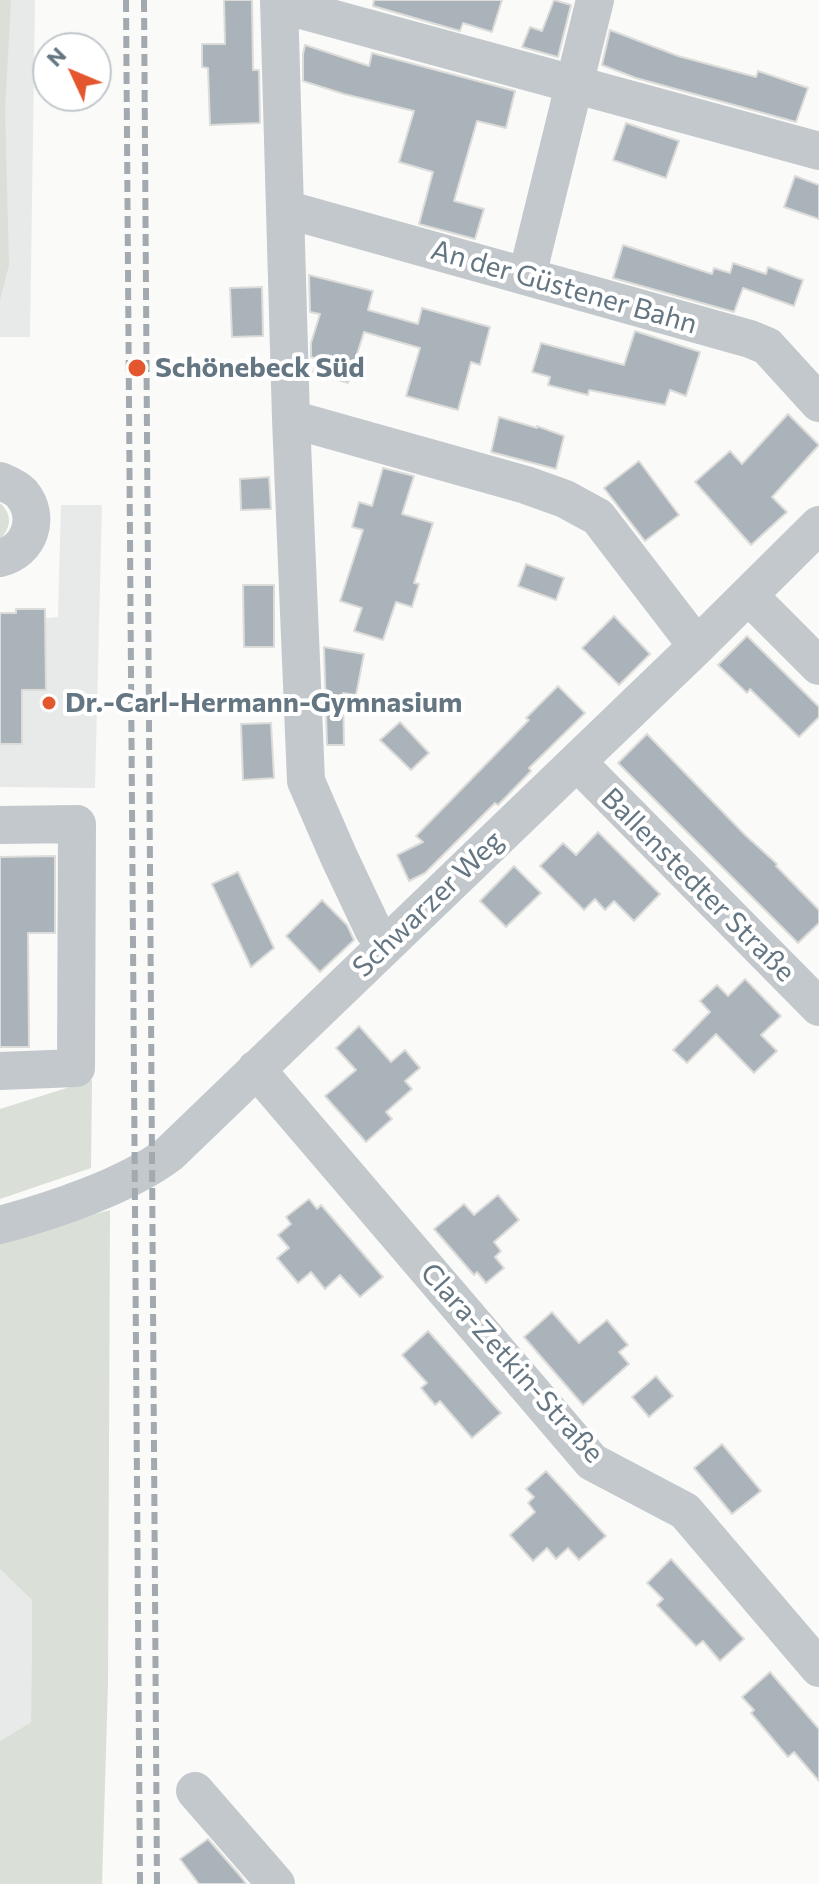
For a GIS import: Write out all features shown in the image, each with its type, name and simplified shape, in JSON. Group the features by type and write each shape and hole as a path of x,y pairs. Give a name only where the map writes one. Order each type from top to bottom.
{"street":[{"path":"527,276 595,0"},
{"path":"384,946 373,929 306,781 291,419 279,2 819,151"},
{"name":"An der Güstener Bahn","path":"285,209 758,343 779,357 819,403"},
{"path":"291,419 526,485 565,499 598,517 697,646"},
{"path":"0,481 20,491 30,508 32,528 23,545 0,558"},
{"name":"Schwarzer Weg","path":"0,1225 27,1218 153,1167 180,1145 819,525"},
{"path":"749,596 819,666"},
{"name":"Ballenstedter Straße","path":"577,762 819,1007"},
{"path":"0,825 77,824 76,1068 0,1071"},
{"name":"Clara-Zetkin-Straße","path":"256,1069 592,1462 685,1511 819,1668"},
{"path":"195,1791 276,1884"}],"shaded area":[{"path":"0,0 35,0 35,32 32,32 30,337 0,337"},
{"path":"0,0 11,0 5,110 9,265 0,300"},
{"path":"0,503 9,521 0,540"},
{"name":"Dr.-Carl-Hermann-Gymnasium","path":"61,505 102,505 95,788 0,787 0,613 8,613 8,619 16,618 16,609 45,609 46,618 58,617"},
{"path":"92,1080 91,1168 0,1199 0,1109"},
{"path":"110,1210 108,1683 102,1884 0,1884 0,1741 31,1722 32,1600 0,1569 0,1241"},
{"path":"0,1569 32,1599 31,1722 0,1741"}],"building":[{"path":"224,0 252,0 253,70 259,70 260,123 210,125 208,68 202,67 202,44 225,44"},
{"path":"374,0 502,0 492,32 463,23 460,31 373,6"},
{"path":"554,0 571,5 558,57 522,47 530,27 542,31"},
{"path":"610,30 678,56 756,77 758,71 808,88 796,122 636,78 602,65"},
{"path":"305,45 369,66 372,53 515,91 506,128 477,121 454,201 484,209 475,239 419,224 433,172 399,162 414,111 303,81"},
{"path":"626,123 679,141 666,178 613,160"},
{"path":"795,176 819,185 819,219 784,207"},
{"path":"623,245 712,274 714,268 730,273 733,263 766,274 768,267 803,280 794,306 743,288 734,312 613,278"},
{"path":"309,275 373,291 368,310 418,324 422,308 490,327 480,365 471,362 458,410 406,396 420,348 364,332 348,383 313,372 318,359 311,357 311,343 320,314 310,312"},
{"path":"262,287 263,336 232,337 230,288"},
{"path":"635,331 700,352 686,396 670,390 665,405 589,390 588,395 548,385 550,377 532,372 541,343 624,365"},
{"path":"788,414 819,445 772,497 787,512 751,545 695,482 730,451 742,464"},
{"path":"499,417 564,436 556,469 491,452"},
{"path":"639,461 679,515 645,541 604,488"},
{"path":"383,468 414,476 402,514 433,523 414,583 419,584 412,607 396,602 383,640 354,631 362,608 340,601 363,530 352,527 359,502 372,506"},
{"path":"269,477 271,509 241,510 240,479"},
{"path":"526,564 564,578 556,600 518,586"},
{"path":"243,585 274,585 274,647 244,647"},
{"path":"16,609 45,609 46,690 22,690 22,744 0,744 0,613 16,613"},
{"path":"614,616 650,654 619,685 582,648"},
{"path":"747,636 819,707 819,717 799,737 750,689 747,693 718,665"},
{"path":"324,647 364,654 356,695 343,693 344,745 327,745"},
{"path":"558,686 585,713 529,768 531,771 498,805 495,803 425,873 409,881 397,855 423,842 416,836"},
{"path":"400,722 429,753 411,770 380,740"},
{"path":"271,723 274,778 243,780 241,724"},
{"path":"647,734 819,910 819,923 798,943 618,763"},
{"path":"598,832 660,894 634,921 614,901 605,910 595,899 584,910 540,866 563,843 576,855"},
{"path":"55,856 55,933 28,933 29,1047 0,1047 0,857"},
{"path":"514,866 541,893 506,927 480,901"},
{"path":"238,872 274,948 251,967 212,884"},
{"path":"322,900 347,925 354,940 320,972 286,936"},
{"path":"745,979 781,1016 761,1035 777,1051 754,1073 716,1034 687,1063 673,1050 710,1012 700,1001 717,985 728,996"},
{"path":"359,1026 391,1062 405,1050 420,1068 405,1081 412,1089 386,1112 392,1119 366,1142 325,1096 356,1070 336,1048"},
{"path":"498,1195 519,1220 494,1242 501,1251 495,1257 504,1268 486,1283 477,1272 474,1275 434,1229 464,1204 474,1215"},
{"path":"309,1199 317,1209 321,1205 383,1277 360,1297 340,1275 325,1289 311,1272 298,1283 277,1258 289,1248 278,1235 291,1224 286,1217"},
{"path":"552,1312 579,1343 607,1320 628,1345 619,1352 629,1364 583,1405 524,1337"},
{"path":"428,1331 501,1413 472,1438 440,1401 435,1405 421,1388 427,1383 402,1355"},
{"path":"656,1376 673,1396 649,1417 632,1397"},
{"path":"722,1444 761,1491 732,1514 694,1468"},
{"path":"546,1471 606,1536 579,1560 568,1548 556,1559 547,1548 533,1561 510,1535 535,1512 528,1503 534,1497 526,1489"},
{"path":"671,1559 744,1639 720,1661 703,1641 696,1646 657,1605 663,1599 647,1583"},
{"path":"770,1672 819,1729 819,1781 794,1752 788,1757 751,1713 754,1710 742,1697"},
{"path":"208,1839 246,1884 199,1884 180,1859"}],"railway":[{"path":"126,0 140,1884"},
{"path":"144,0 157,1884"}],"place":[{"name":"Schönebeck Süd","path":"137,368"},
{"name":"Dr.-Carl-Hermann-Gymnasium","path":"49,703"}]}
